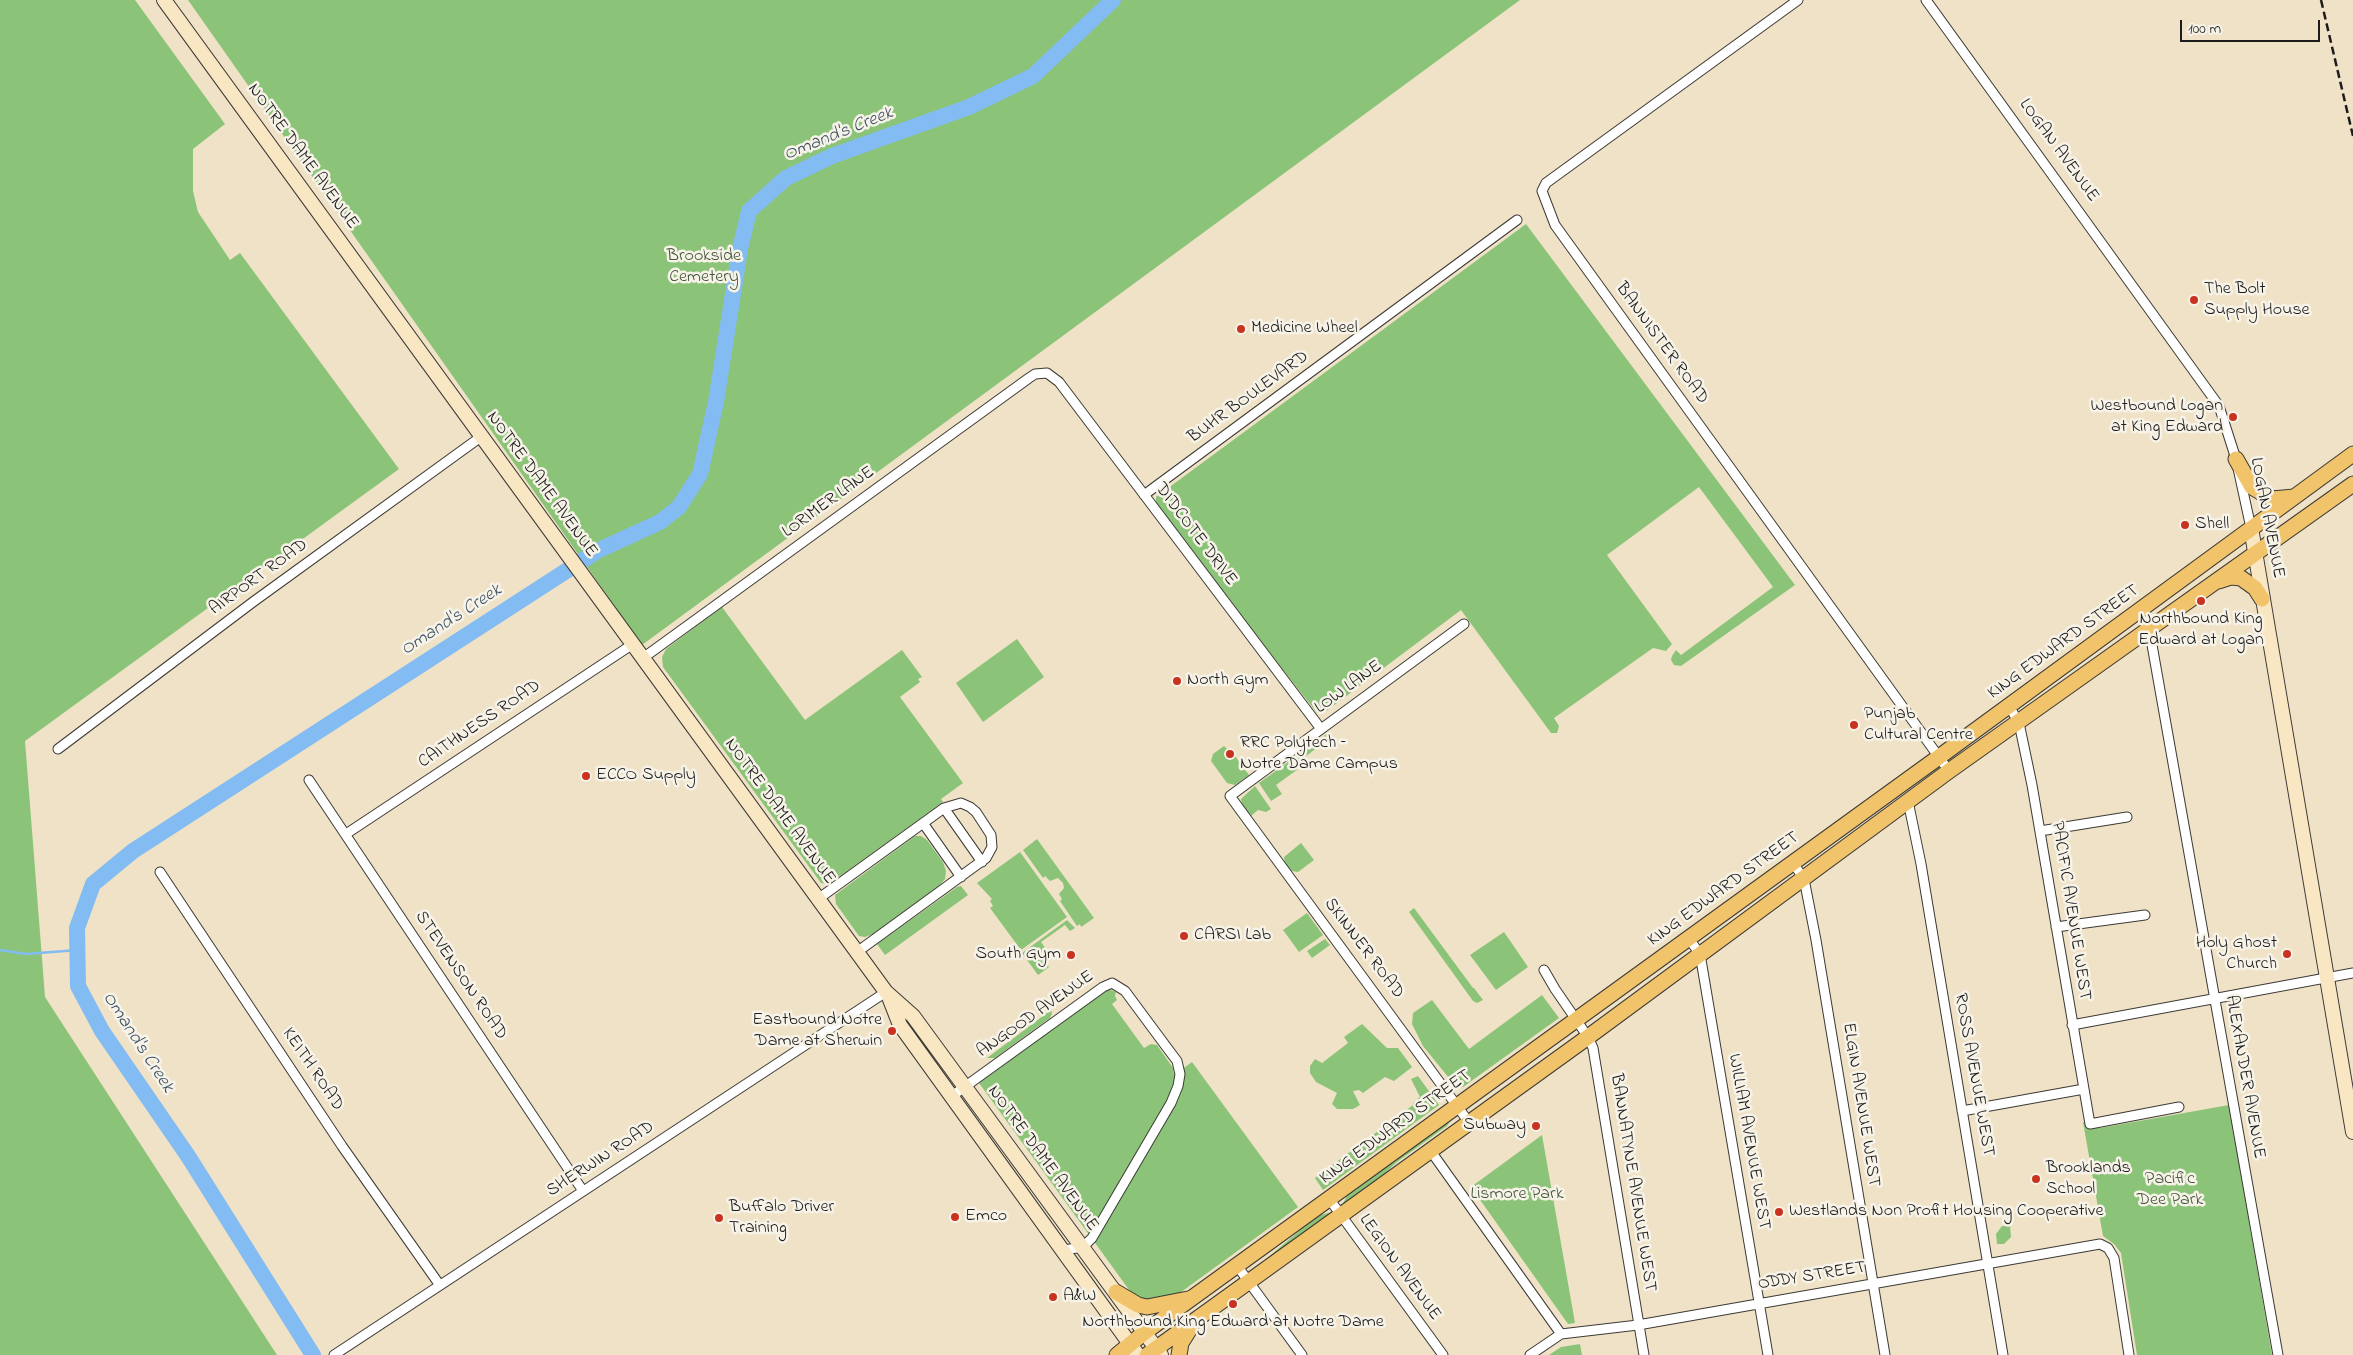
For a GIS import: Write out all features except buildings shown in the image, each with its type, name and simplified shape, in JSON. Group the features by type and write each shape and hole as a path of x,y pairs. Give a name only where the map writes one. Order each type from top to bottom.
{"main road":[{"name":"KING EDWARD STREET","path":"1117,1355 1134,1349 1145,1332 1238,1267 2353,454"},
{"path":"2236,459 2252,487 2273,499 2296,497"},
{"path":"1154,1353 1199,1317 1468,1121 1588,1037 1908,801 2353,484"},
{"path":"2211,584 2231,577 2241,578 2255,588 2262,599"},
{"path":"1116,1292 1138,1305 1148,1307 1195,1298"},
{"path":"1179,1355 1181,1343 1199,1317"}],"street":[{"name":"NOTRE DAME AVENUE","path":"164,0 886,992 913,1016 996,1128 1145,1332 1154,1353"},
{"name":"BANNISTER ROAD","path":"1798,0 1546,182 1542,191 1555,225 1950,771"},
{"name":"LOGAN AVENUE","path":"1926,0 2219,406 2236,459 2251,528 2353,1132"},
{"name":"BUHR BOULEVARD","path":"1144,495 1517,220"},
{"name":"DIDCOTE DRIVE","path":"1035,374 1047,373 1059,382 1321,729"},
{"name":"LORIMER LANE","path":"643,658 1035,374"},
{"name":"AIRPORT ROAD","path":"58,749 253,602 482,436"},
{"name":"LOW LANE","path":"1230,796 1464,624"},
{"name":"ALEXANDER AVENUE","path":"2150,628 2278,1355"},
{"name":"CAITHNESS ROAD","path":"346,834 633,644"},
{"name":"PACIFIC AVENUE WEST","path":"2009,706 2019,723 2040,831 2090,1124 2178,1108"},
{"name":"STEVENSON ROAD","path":"309,780 583,1191"},
{"name":"SKINNER ROAD","path":"1230,796 1468,1121"},
{"name":"ROSS AVENUE WEST","path":"1908,801 1921,864 2003,1355"},
{"path":"818,899 944,808 954,803 966,804 976,812 989,829 992,847 982,862 857,952"},
{"path":"944,808 982,862"},
{"path":"2040,831 2127,817"},
{"path":"923,823 961,877"},
{"name":"ELGIN AVENUE WEST","path":"1793,863 1804,879 1816,940 1885,1355"},
{"name":"KEITH ROAD","path":"160,872 342,1146 440,1284"},
{"path":"2056,927 2145,915"},
{"name":"WILLIAM AVENUE WEST","path":"1688,939 1700,954 1768,1355"},
{"name":"BANNATYNE AVENUE WEST","path":"1544,970 1554,989 1577,1019 1593,1048 1644,1355"},
{"path":"2072,1024 2353,973"},
{"name":"ANGOOD AVENUE","path":"952,1096 1103,987 1112,983 1125,990 1165,1045 1179,1068 1179,1078 1176,1091 1092,1238 1083,1247"},
{"name":"NOTRE DAME AVENUE","path":"886,992 900,1025 1134,1349"},
{"name":"SHERWIN ROAD","path":"334,1355 886,992"},
{"path":"1962,1111 2084,1089"},
{"path":"982,1138 996,1128"},
{"path":"1430,1150 1561,1334"},
{"name":"LEGION AVENUE","path":"1330,1200 1443,1355"},
{"name":"ODDY STREET","path":"1530,1355 1561,1334 1638,1324 1759,1302 1988,1265 2100,1244 2112,1252 2114,1258 2129,1355"},
{"path":"1064,1250 1083,1247"},
{"path":"1238,1267 1302,1355"}],"green space":[{"path":"0,0 135,0 225,124 193,149 193,191 198,212 230,260 240,253 399,469 25,741 45,997 277,1355 0,1355"},
{"name":"Brookside Cemetery","path":"188,0 1520,0 642,645"},
{"path":"1526,224 1795,585 1681,666 1674,665 1671,660 1676,650 1681,655 1773,587 1699,487 1607,555 1672,644 1666,651 1653,648 1554,718 1559,726 1557,733 1551,733 1461,610 1325,712 1317,713 1162,515 1156,504 1156,497"},
{"path":"722,607 805,720 902,650 922,677 918,679 920,682 900,697 963,783 941,799 943,802 832,882 828,884 821,883 663,667 662,657 666,649"},
{"path":"1017,639 1044,677 983,722 956,683"},
{"path":"1328,733 1331,737 1305,757 1308,762 1276,785 1282,794 1271,801 1259,783"},
{"path":"1224,746 1227,749 1229,748 1249,775 1235,785 1227,783 1211,761 1213,754"},
{"path":"1255,786 1271,809 1266,812 1258,810 1251,816 1242,804 1241,799"},
{"path":"915,836 921,836 927,840 943,862 946,871 945,879 939,886 873,934 865,937 859,936 836,904 835,895"},
{"path":"1037,839 1094,918 1081,927 1080,924 1077,926 1060,901 1062,899 1059,894 1064,888 1063,883 1058,878 1050,881 1045,876 1043,878 1023,850"},
{"path":"1301,843 1314,860 1298,872 1292,871 1285,864 1284,857"},
{"path":"1020,852 1067,917 1021,950 990,908 993,906 990,901 992,899 977,883"},
{"path":"961,886 968,895 885,955 877,944"},
{"path":"1414,908 1483,1000 1477,1003 1473,1001 1409,912"},
{"path":"1307,913 1323,935 1299,952 1283,930"},
{"path":"1067,920 1075,928 1070,931 1065,925 1041,942 1046,949 1039,954 1049,967 1038,975 1022,953"},
{"path":"1504,932 1528,967 1496,990 1470,955"},
{"path":"1325,939 1330,945 1312,958 1307,951"},
{"path":"1108,989 1116,992 1117,1000 1112,1004 1144,1048 1151,1044 1157,1045 1173,1068 1174,1075 1192,1062 1298,1207 1155,1311 1143,1309 979,1083"},
{"path":"1542,995 1559,1018 1463,1087 1457,1088 1423,1046 1412,1024 1413,1013 1432,1000 1469,1049"},
{"path":"1051,1010 1050,1018 995,1058 987,1058"},
{"path":"1362,1024 1387,1048 1398,1048 1412,1067 1394,1081 1385,1077 1363,1093 1359,1090 1353,1091 1360,1105 1353,1109 1337,1109 1332,1104 1337,1093 1316,1082 1310,1073 1310,1066 1315,1059 1322,1063 1348,1043 1344,1037"},
{"path":"1418,1076 1439,1105 1323,1190 1315,1178 1413,1105 1420,1097 1411,1079"},
{"name":"Pacific Dee Park","path":"2229,1105 2272,1355 2137,1355 2121,1253 2114,1244 2103,1236 2083,1122 2100,1128"},
{"path":"1451,1120 1447,1126 1397,1162 1368,1189 1341,1207 1348,1194"},
{"name":"Lismore Park","path":"1542,1135 1575,1323 1568,1324 1471,1187"},
{"path":"1328,1213 1331,1215 1253,1270 1317,1216"},
{"path":"2002,1226 2010,1226 2011,1237 2004,1244 1997,1244 1996,1234"},
{"path":"1580,1344 1582,1355 1549,1355 1561,1347"}],"waterway":[{"name":"Omand's Creek","path":"313,1355 188,1156 102,1031 78,986 77,928 93,884 133,851 597,551 660,522 679,507 700,474 716,402 740,249 749,211 786,178 832,156 969,107 1033,76 1113,0"},
{"path":"0,950 26,954 78,950"}],"railway":[{"path":"2321,0 2353,136"}],"place":[{"name":"The Bolt Supply House","path":"2194,300"},
{"name":"Medicine Wheel","path":"1241,329"},
{"name":"Westbound Logan at King Edward","path":"2233,417"},
{"name":"Shell","path":"2185,525"},
{"name":"Northbound King Edward at Logan","path":"2201,601"},
{"name":"North Gym","path":"1177,681"},
{"name":"Punjab Cultural Centre","path":"1854,725"},
{"name":"RRC Polytech – Notre Dame Campus","path":"1230,754"},
{"name":"ECCO Supply","path":"586,776"},
{"name":"CARSI Lab","path":"1184,936"},
{"name":"Holy Ghost Church","path":"2287,954"},
{"name":"South Gym","path":"1071,955"},
{"name":"Eastbound Notre Dame at Sherwin","path":"892,1031"},
{"name":"Subway","path":"1536,1126"},
{"name":"Brooklands School","path":"2036,1179"},
{"name":"Westlands Non Profit Housing Cooperative","path":"1779,1212"},
{"name":"Emco","path":"955,1217"},
{"name":"Buffalo Driver Training","path":"719,1218"},
{"name":"A&W","path":"1053,1297"},
{"name":"Northbound King Edward at Notre Dame","path":"1233,1304"}]}
